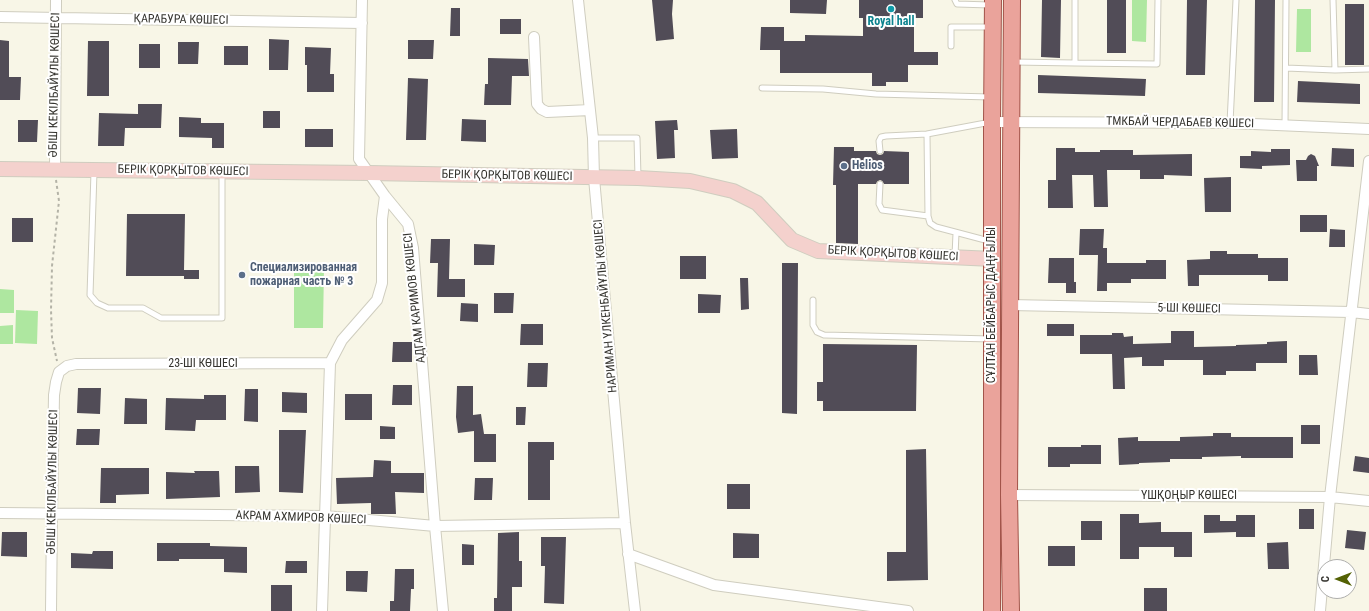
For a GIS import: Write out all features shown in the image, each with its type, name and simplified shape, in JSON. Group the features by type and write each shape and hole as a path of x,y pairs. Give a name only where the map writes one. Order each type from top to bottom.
{"main road":[{"name":"СҰЛТАН БЕЙБАРЫС ДАҢҒЫЛЫ","path":"1012,0 1010,121 1009,495 1012,611"},
{"name":"СҰЛТАН БЕЙБАРЫС ДАҢҒЫЛЫ","path":"992,611 993,3"}],"street":[{"name":"ӘБІШ КЕКІЛБАЙҰЛЫ КӨШЕСІ","path":"55,169 56,0"},
{"name":"АДГАМ КАРИМОВ КӨШЕСІ","path":"362,0 359,159 385,196 408,224 413,248 443,611"},
{"name":"НАРИМАН ҮЛКЕНБАЙҰЛЫ КӨШЕСІ","path":"578,0 593,138 594,178 625,523 635,611"},
{"name":"ҚАРАБУРА КӨШЕСІ","path":"0,18 362,22"},
{"path":"534,37 537,104 541,110 547,112 590,110"},
{"name":"ТМКБАЙ ЧЕРДАБАЕВ КӨШЕСІ","path":"992,122 1230,123 1369,129"},
{"path":"1320,611 1330,497 1369,161"},
{"name":"БЕРІК ҚОРҚЫТОВ КӨШЕСІ","path":"0,169 369,173 638,178 690,181 733,191 757,203 792,240 818,251 993,259"},
{"path":"322,611 330,363 342,340 377,300 382,283 382,219 385,196"},
{"name":"5-ШІ КӨШЕСІ","path":"1010,305 1352,312 1369,314"},
{"name":"23-ШI КӨШЕСI","path":"59,372 67,366 76,364 330,363"},
{"name":"ӘБІШ КЕКІЛБАЙҰЛЫ КӨШЕСІ","path":"51,611 54,394 59,372"},
{"name":"ҮШҚОҢЫР КӨШЕСІ","path":"1009,495 1330,497 1369,501"},
{"name":"АКРАМ АХМИРОВ КӨШЕСІ","path":"0,512 325,516 435,526 625,523"},
{"path":"628,554 714,586 908,611"}],"lane":[{"path":"954,0 957,4 993,3"},
{"path":"1075,0 1075,63"},
{"path":"1011,62 1157,64 1158,0"},
{"path":"1230,123 1236,0"},
{"path":"1285,125 1286,0"},
{"path":"1333,0 1335,70"},
{"path":"951,46 951,27 994,27"},
{"path":"1286,68 1335,70 1369,69"},
{"path":"762,88 823,89 876,94 993,97"},
{"path":"880,151 879,141 881,137 927,134 992,122"},
{"path":"927,134 928,216 930,223 936,228 992,242"},
{"path":"593,138 637,138 638,178"},
{"path":"94,170 90,295 97,303 108,308 143,308 161,318 222,318 222,171"},
{"path":"880,184 879,204 882,210 928,216"},
{"path":"955,257 956,233"},
{"path":"813,300 813,325 817,332 824,335 992,339"}],"path":[{"path":"55,169 59,201 52,266 51,310 52,338 59,372"}],"green space":[{"path":"1132,0 1147,0 1146,42 1132,41"},
{"path":"1297,9 1311,9 1311,52 1296,52"},
{"path":"294,267 324,267 323,328 294,328"},
{"path":"0,289 14,290 14,313 0,313"},
{"path":"16,310 38,311 37,344 15,343"},
{"path":"13,325 13,344 0,344 0,326"}],"building":[{"path":"652,0 673,0 672,14 674,39 656,41"},
{"path":"790,0 827,0 826,14 790,13"},
{"path":"859,0 923,0 923,18 914,18 914,52 938,52 938,65 908,65 908,82 886,82 886,86 872,86 872,73 780,73 780,50 760,50 761,27 784,27 784,41 805,41 805,35 863,36 863,18 859,18"},
{"path":"1042,0 1061,0 1060,58 1041,57"},
{"path":"1107,0 1126,0 1126,53 1107,53"},
{"path":"1187,0 1207,0 1205,75 1186,75"},
{"path":"1255,0 1275,0 1274,102 1254,102"},
{"path":"1345,4 1364,4 1364,65 1345,65"},
{"path":"451,8 460,8 460,36 450,36"},
{"path":"500,19 521,19 521,34 500,34"},
{"path":"269,39 289,40 288,70 269,70"},
{"path":"0,40 9,41 9,77 21,77 20,100 0,100"},
{"path":"408,40 434,40 433,59 408,59"},
{"path":"88,41 109,41 109,96 87,96"},
{"path":"178,42 199,42 198,64 178,64"},
{"path":"139,44 160,44 160,68 139,68"},
{"path":"224,46 248,46 248,65 224,65"},
{"path":"305,47 331,48 330,74 334,74 334,92 307,92"},
{"path":"488,58 528,59 529,76 512,76 511,105 484,105 485,84 488,84"},
{"path":"1038,75 1146,79 1145,96 1038,93"},
{"path":"408,78 428,79 426,140 406,140"},
{"path":"1298,81 1360,84 1360,104 1297,102"},
{"path":"138,104 162,104 161,128 125,128 124,146 98,146 99,113 138,114"},
{"path":"263,111 280,111 280,128 263,128"},
{"path":"179,117 201,118 201,123 224,123 224,148 212,148 212,138 179,137"},
{"path":"462,119 486,120 486,142 461,141"},
{"path":"18,120 38,120 37,142 18,142"},
{"path":"677,120 678,130 674,130 675,158 657,159 655,121"},
{"path":"305,129 333,129 333,147 305,147"},
{"path":"737,129 738,158 712,159 710,130"},
{"path":"834,147 854,147 854,151 876,151 877,154 880,155 883,154 884,151 909,152 909,184 884,184 880,180 876,184 858,184 858,244 836,243 836,185 833,185"},
{"path":"1056,148 1075,148 1075,152 1133,150 1133,155 1192,154 1192,176 1164,175 1164,179 1140,179 1140,170 1107,170 1108,207 1094,207 1093,175 1072,175 1073,208 1048,208 1048,180 1056,180"},
{"path":"1332,148 1354,149 1354,167 1331,166"},
{"path":"1271,149 1290,149 1290,165 1262,166 1262,169 1240,168 1240,156 1251,156 1251,151 1271,152"},
{"path":"1311,154 1315,156 1319,166 1317,166 1317,181 1297,181 1296,160 1306,160"},
{"path":"1231,177 1231,212 1205,212 1204,178"},
{"path":"127,214 185,214 184,270 199,270 199,279 184,279 184,276 126,276"},
{"path":"1300,215 1327,215 1327,232 1300,232"},
{"path":"12,218 33,218 33,242 12,242"},
{"path":"1080,229 1104,229 1103,248 1107,248 1107,263 1146,263 1146,260 1166,260 1166,279 1131,279 1131,283 1107,283 1107,291 1097,291 1098,255 1079,255"},
{"path":"1330,229 1345,230 1345,247 1329,247"},
{"path":"431,239 450,239 449,279 465,279 465,297 437,297 438,263 430,263"},
{"path":"474,244 495,245 494,265 474,265"},
{"path":"1210,251 1227,251 1227,254 1258,254 1258,258 1288,258 1288,281 1268,281 1268,275 1199,275 1199,286 1188,286 1187,260 1210,259"},
{"path":"680,256 706,256 706,279 680,279"},
{"path":"1049,258 1074,258 1074,282 1076,282 1076,293 1066,293 1066,283 1048,283"},
{"path":"782,263 798,263 797,414 782,413"},
{"path":"740,278 748,278 749,309 741,310"},
{"path":"494,293 514,293 513,313 494,313"},
{"path":"698,294 721,295 720,313 698,313"},
{"path":"461,303 478,304 478,322 460,321"},
{"path":"521,324 543,324 543,345 520,345"},
{"path":"1047,324 1074,324 1074,336 1047,336"},
{"path":"1171,331 1194,331 1194,347 1267,344 1267,342 1287,341 1287,363 1256,363 1256,371 1226,371 1226,375 1203,375 1203,360 1164,360 1164,366 1142,366 1142,357 1124,358 1125,389 1113,389 1112,354 1080,354 1080,335 1112,335 1112,333 1123,333 1124,337 1133,336 1133,344 1171,343"},
{"path":"393,342 412,342 412,362 392,362"},
{"path":"823,344 917,345 916,411 823,411 823,401 817,401 817,382 823,382"},
{"path":"1299,355 1317,355 1318,375 1299,375"},
{"path":"528,363 548,363 547,387 527,387"},
{"path":"393,385 412,385 412,405 392,405"},
{"path":"457,386 473,386 473,415 481,414 484,434 496,434 496,462 474,462 474,431 458,433 456,417"},
{"path":"78,388 101,388 100,414 77,413"},
{"path":"245,389 258,389 258,422 244,421"},
{"path":"282,392 307,393 307,413 282,412"},
{"path":"345,394 372,394 372,420 345,420"},
{"path":"204,395 226,395 226,420 196,420 195,431 165,430 166,398 204,399"},
{"path":"125,398 147,399 147,424 124,424"},
{"path":"516,407 526,407 525,425 516,425"},
{"path":"1301,425 1320,425 1320,444 1301,444"},
{"path":"380,426 395,427 395,439 380,439"},
{"path":"77,429 100,429 99,445 76,445"},
{"path":"279,430 306,430 303,493 279,492"},
{"path":"1213,433 1231,433 1231,437 1293,437 1293,458 1241,458 1241,456 1202,457 1202,459 1170,459 1170,462 1119,465 1118,438 1138,437 1138,441 1180,441 1180,437 1213,436"},
{"path":"528,442 554,442 554,460 550,460 550,500 528,500"},
{"path":"1081,445 1101,445 1101,464 1070,464 1070,467 1048,467 1048,447 1081,447"},
{"path":"926,449 928,580 887,581 887,552 906,552 906,450"},
{"path":"1355,456 1369,458 1369,473 1353,471"},
{"path":"374,460 391,461 391,473 424,473 424,493 395,492 396,514 371,514 371,503 337,504 336,478 373,477"},
{"path":"235,466 259,466 260,492 235,493"},
{"path":"101,468 149,468 149,494 116,495 116,503 100,503"},
{"path":"194,471 219,471 220,497 166,499 166,472 195,473"},
{"path":"475,478 493,478 492,500 474,500"},
{"path":"727,484 750,484 750,509 727,509"},
{"path":"1299,509 1314,509 1314,529 1299,529"},
{"path":"1120,514 1139,514 1139,523 1161,522 1161,532 1192,532 1192,557 1174,557 1174,547 1139,547 1139,559 1120,559"},
{"path":"1204,515 1220,515 1220,521 1236,521 1236,515 1255,515 1255,537 1236,537 1236,532 1204,533"},
{"path":"1081,521 1102,521 1102,540 1081,540"},
{"path":"1347,530 1366,532 1364,550 1345,548"},
{"path":"2,532 27,532 27,557 1,556"},
{"path":"519,532 519,561 522,561 522,587 512,587 512,611 494,611 494,598 497,598 498,533"},
{"path":"733,533 759,534 759,558 733,558"},
{"path":"541,537 566,537 564,604 544,603 545,566 541,566"},
{"path":"1288,542 1289,569 1268,569 1267,543"},
{"path":"157,543 210,543 210,546 247,547 247,573 224,572 224,559 179,559 179,561 157,561"},
{"path":"462,544 474,545 474,565 462,565"},
{"path":"1048,546 1075,546 1075,566 1048,566"},
{"path":"93,551 113,551 113,569 71,568 71,553 92,554"},
{"path":"286,561 307,561 307,573 285,573"},
{"path":"395,569 414,569 414,589 411,589 410,611 390,611 390,601 394,601"},
{"path":"346,571 368,571 367,592 346,591"},
{"path":"271,585 292,585 292,611 271,611"},
{"path":"1144,588 1167,588 1167,611 1144,611"}],"place":[{"name":"Royal hall","path":"891,9"},
{"name":"Helios","path":"844,166"},
{"name":"Специализированная пожарная часть № 3","path":"242,275"}]}
